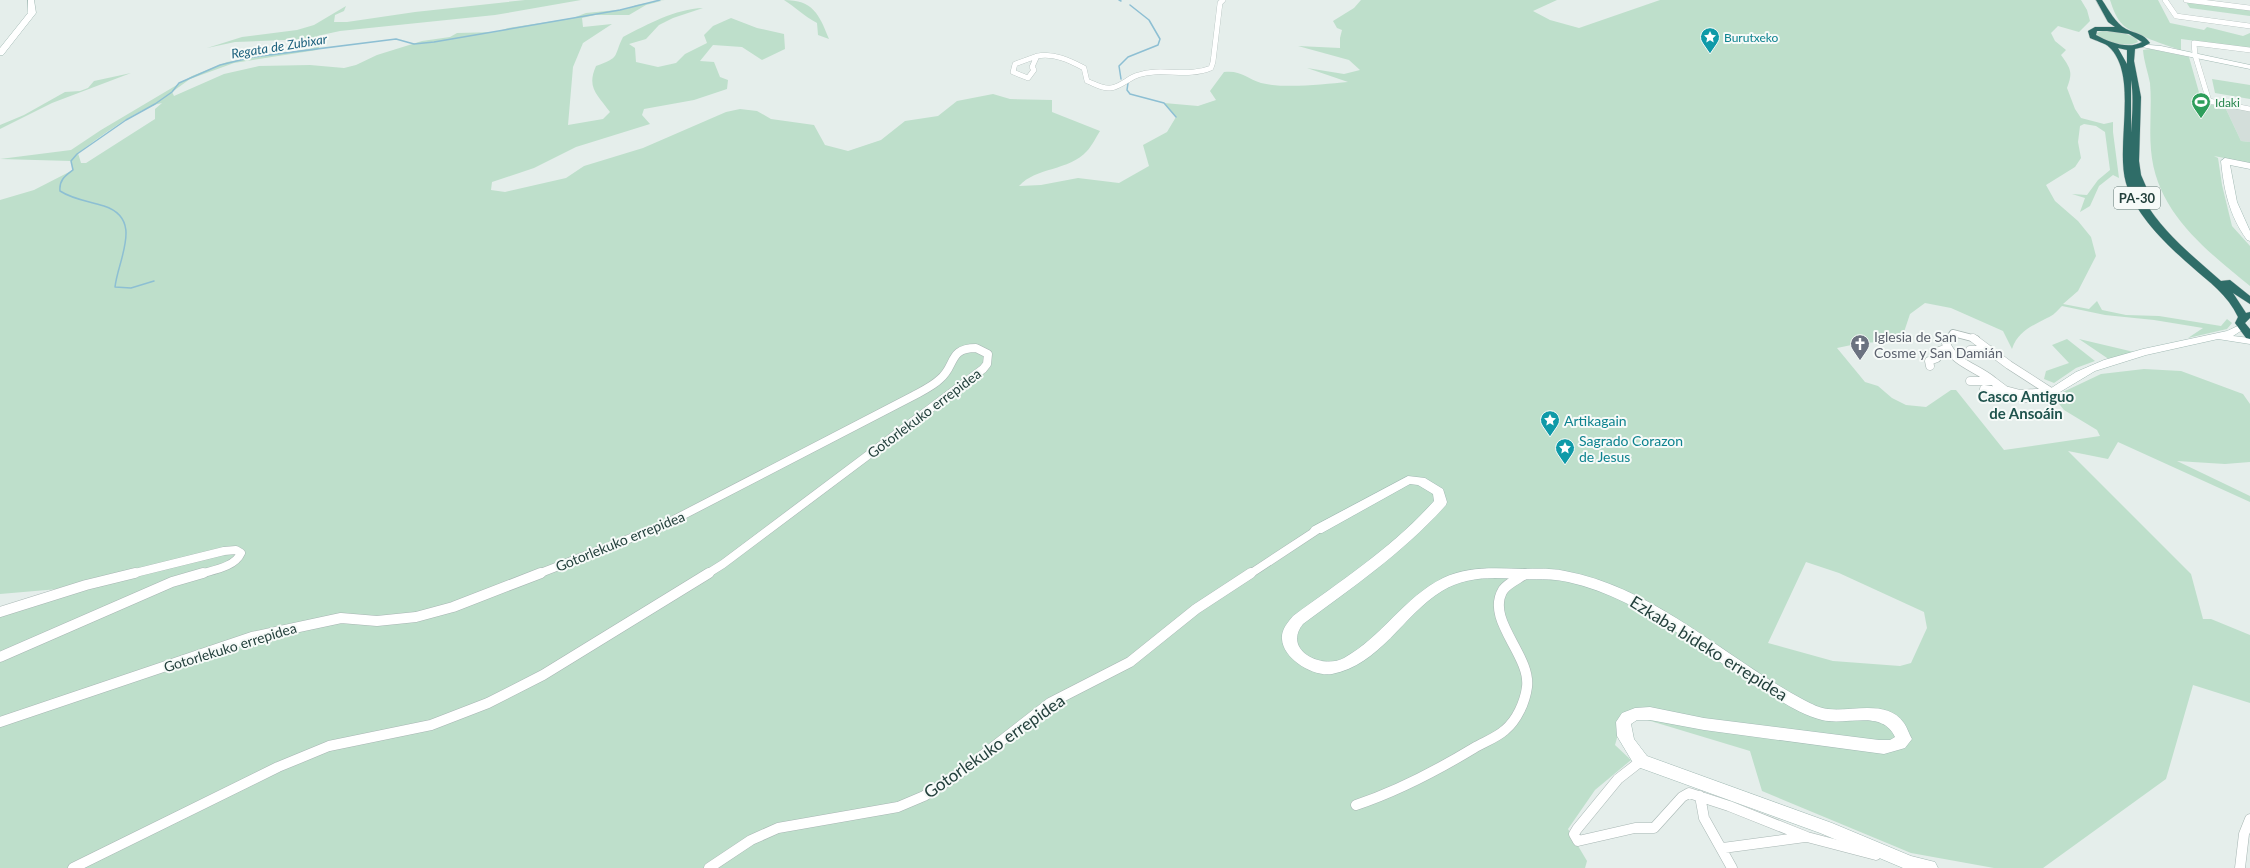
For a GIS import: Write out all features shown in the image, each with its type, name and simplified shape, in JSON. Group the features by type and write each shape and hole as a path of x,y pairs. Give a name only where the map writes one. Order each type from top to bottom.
{"highway":[{"name":"PA-30","path":"2092,0 2104,23 2104,26 2092,31 2093,36 2111,44 2118,50 2122,58 2127,78 2125,153 2128,176 2138,200 2148,215 2177,248 2230,295 2238,305 2250,336"},
{"path":"2099,0 2115,25 2139,36 2139,45"},
{"path":"2100,28 2126,31"},
{"name":"PA-30","path":"2111,44 2139,45"},
{"name":"PA-30","path":"2139,45 2129,54 2135,75 2137,96 2135,152 2136,173 2146,197 2156,214 2188,250 2250,301"}],"street":[{"path":"0,53 32,13 31,0"},
{"path":"1038,55 1032,67 1034,70 1028,78 1013,72 1015,64 1029,57 1038,55 1069,58 1084,68 1087,74 1087,81 1109,88 1117,88 1127,78 1142,74 1163,72 1190,75 1211,68 1218,32 1220,3 1223,0"},
{"path":"2165,0 2172,14 2176,16 2250,26"},
{"path":"2186,0 2250,8"},
{"path":"2250,50 2194,43 2195,55 2209,101 2250,109"},
{"path":"2139,45 2195,55 2250,68"},
{"path":"2250,166 2225,161 2230,199 2235,214 2250,238"},
{"path":"1984,389 2007,392 2023,398 2033,399 2049,396 2051,392 2070,379 2092,369 2198,340 2231,333 2245,320"},
{"path":"2007,392 1978,369 1960,362 1947,348 1947,339 1952,334 1975,338 2051,392"},
{"path":"2198,340 2224,338 2250,341"},
{"name":"Gotorlekuko errepidea","path":"0,722 252,638 341,618 377,621 416,618 453,607 662,526 913,396 941,379 949,368 954,355 961,350 973,348 985,351 988,354 987,364 983,369 729,559 543,675 488,703 431,725 329,746 278,767 73,868"},
{"path":"1930,366 1929,361 1937,358 1937,352 1947,348"},
{"path":"1970,350 1990,350"},
{"path":"1970,381 1993,382"},
{"name":"Ezkaba bideko errepidea","path":"1317,530 1408,480 1421,482 1439,492 1441,502 1421,522 1377,560 1298,620 1290,629 1288,638 1290,647 1300,658 1313,665 1328,668 1346,665 1364,654 1421,599 1438,586 1466,575 1485,573 1525,574 1534,572 1570,577 1634,598 1676,624 1749,676 1799,704 1827,716 1872,713 1887,718 1901,732 1904,739 1900,744 1892,747 1880,747 1862,743 1703,724 1649,713 1634,714 1626,720 1623,729 1625,741 1641,760 1826,828 1898,858 1930,868"},
{"name":"Gotorlekuko errepidea","path":"709,868 751,840 778,828 898,806 924,796 956,776 1050,703 1130,662 1196,609 1317,530"},
{"path":"0,612 86,585 224,551 236,550 241,552 239,558 224,567 172,582 0,657"},
{"path":"1356,805 1381,797 1429,776 1506,729 1521,707 1527,680 1520,656 1501,617 1499,596 1503,589 1525,574"},
{"path":"1641,760 1614,782 1587,819 1578,828 1574,834 1578,841 1590,841 1642,826 1654,828 1682,797 1689,793 1807,837 1880,856 1898,858"},
{"path":"1700,796 1704,818 1723,848 1732,868"},
{"path":"2240,868 2244,834 2250,819"},
{"path":"1723,848 1807,837"}],"shaded area":[{"path":"2225,107 2250,111 2250,142 2241,141"}],"green space":[{"path":"525,0 581,0 495,15 340,31 317,36 317,38 324,41 317,50 234,63 190,79 172,92 174,96 224,74 259,66 310,65 344,68 356,65 377,55 422,41 450,37 457,33 496,32 508,28 573,18 586,13 627,9 636,5 665,0 646,5 629,15 595,15 582,18 583,27 612,24 583,43 573,67 568,125 603,119 610,112 598,96 593,86 592,80 596,66 615,56 623,37 652,22 672,14 703,8 673,18 659,25 646,39 629,44 635,48 636,62 658,67 676,63 685,54 707,43 704,35 713,26 731,18 757,28 784,34 785,49 762,60 742,47 713,45 700,61 714,62 720,77 728,80 727,89 694,100 644,109 642,115 650,124 576,147 534,168 492,182 491,190 505,192 566,178 584,166 643,148 726,112 740,109 757,111 771,119 814,125 825,145 848,151 881,140 905,121 938,116 957,101 993,94 1010,99 1052,100 1052,112 1100,131 1089,149 1080,157 1062,166 1034,175 1019,186 1041,185 1078,178 1119,183 1149,166 1143,145 1167,132 1176,117 1164,103 1198,106 1216,100 1210,91 1224,72 1235,72 1261,83 1282,86 1304,86 1348,82 1307,68 1344,74 1360,70 1349,60 1298,46 1340,48 1342,30 1337,28 1333,21 1354,8 1361,0 1557,0 1533,11 1550,20 1579,28 1660,0 2081,0 2087,10 2090,21 2079,32 2058,26 2051,33 2055,41 2066,50 2061,55 2070,71 2070,78 2067,88 2075,109 2081,118 2104,124 2113,122 2119,178 2113,175 2099,186 2090,206 2080,212 2085,198 2072,194 2087,195 2098,180 2110,170 2105,132 2096,126 2084,124 2080,126 2078,142 2081,158 2075,167 2046,185 2055,201 2078,221 2091,237 2096,256 2078,291 2063,304 2089,309 2097,301 2102,310 2126,315 2159,316 2221,326 2227,319 2232,323 2227,329 2188,338 2203,328 2154,320 2105,315 2062,306 2051,316 2022,333 2012,349 2003,331 1951,308 1925,303 1910,314 1901,341 1861,343 1837,348 1865,382 1878,386 1892,398 1906,405 1926,407 1951,390 1956,390 2004,450 2100,436 2097,430 2064,410 2056,400 2069,398 2063,392 2101,374 2144,369 2181,371 2243,394 2250,404 2250,462 2225,464 2177,461 2250,496 2250,502 2118,442 2108,459 2068,451 2191,574 2203,619 2211,619 2250,635 2250,703 2193,685 2166,779 2043,868 1994,868 1911,853 1762,791 1750,751 1624,713 1615,745 1631,760 1595,790 1568,829 1587,861 1585,868 0,868 0,610 70,588 0,594 0,200 34,190 73,170 71,161 0,159 71,150 101,130 192,76 227,62 314,48 317,43 308,39 235,42 207,48 242,37 297,30 314,25 346,6 344,11 335,15 334,22 347,22 415,12","holes":["162,103 155,109 155,119 86,163 81,163 78,153 130,117","1806,562 1839,573 1924,612 1927,628 1911,663 1900,666 1833,661 1768,643"]},
{"path":"784,0 802,3 814,10 822,22 829,39 818,35 817,23"},
{"path":"2110,0 2158,0 2170,23 2204,30 2207,27 2243,36 2250,33 2250,48 2181,39 2181,50 2168,46 2142,36 2123,25"},
{"path":"2186,2 2250,10 2250,16 2190,8"},
{"path":"2106,30 2126,34 2136,38 2138,42 2128,45 2116,44 2099,37 2096,33"},
{"path":"2150,49 2189,57 2202,103 2225,107 2241,141 2250,142 2250,163 2214,156 2218,158 2222,185 2232,226 2250,246 2250,286 2217,258 2186,228 2173,211 2162,192 2155,172 2151,150 2150,83 2143,50"},
{"path":"131,73 52,103 0,129 0,125 24,115 65,92 80,91 88,88 94,81"},
{"path":"2212,79 2250,85 2250,99 2215,93"},
{"path":"2067,339 2095,361 2076,368 2054,383 2044,379 2046,371 2069,363 2052,345"},
{"path":"2079,339 2134,352 2110,360"}],"waterway":[{"name":"Regata de Zubixar","path":"154,281 131,288 115,287 126,241 126,230 123,220 116,212 104,206 82,200 60,191 60,184 67,174 73,170 71,161 77,154 126,120 155,104 172,92 179,83 220,65 253,57 396,39 414,44 434,42 620,10 660,0"},
{"path":"1121,79 1119,66 1128,57 1158,45 1160,39 1149,20 1130,5"},
{"path":"1128,83 1127,90 1130,94 1164,103 1176,117"}],"place":[{"name":"Burutxeko","path":"1710,54"},
{"name":"Idaki","path":"2201,119"},
{"name":"Iglesia de San Cosme y San Damián","path":"1860,361"},
{"name":"Artikagain","path":"1550,437"},
{"name":"Sagrado Corazon de Jesus","path":"1565,465"}],"district":[{"name":"Casco Antiguo de Ansoáin","path":"2026,404"}]}
